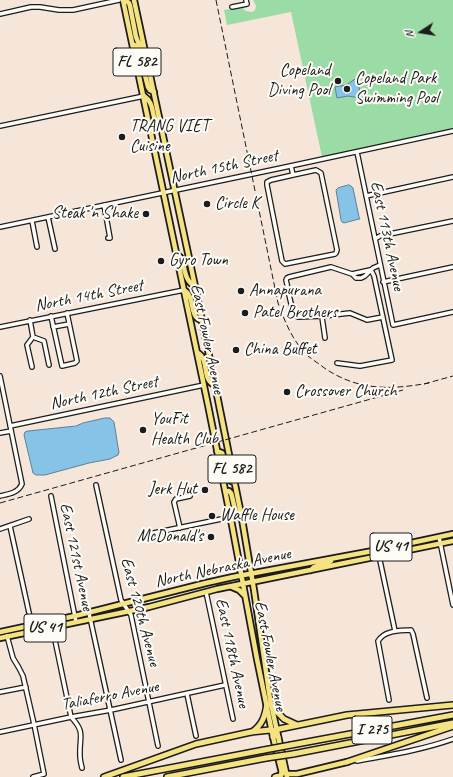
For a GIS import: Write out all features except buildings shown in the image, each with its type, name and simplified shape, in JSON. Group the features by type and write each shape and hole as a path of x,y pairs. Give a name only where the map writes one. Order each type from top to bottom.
{"highway":[{"path":"104,777 196,744 251,732 274,731 347,715 453,705"},
{"path":"251,732 263,722 270,706 284,719 298,725"},
{"name":"I 275","path":"124,777 453,714"},
{"name":"I 275","path":"167,777 453,723"},
{"path":"346,762 453,726"},
{"path":"274,731 276,737"},
{"path":"275,777 280,776 283,772"}],"main road":[{"name":"East Fowler Avenue","path":"124,0 226,492 243,584 270,706"},
{"path":"124,0 129,3 138,41 145,52"},
{"name":"East Fowler Avenue","path":"134,0 235,482 252,574 274,731"},
{"path":"133,44 138,48 148,87 154,92"},
{"path":"144,96 149,100 154,117 157,123 161,126"},
{"path":"176,254 182,260 188,281 191,285 195,286"},
{"path":"184,290 190,296 196,317 202,321"},
{"path":"197,352 202,356 209,381 215,385"},
{"path":"217,451 222,453 228,478 235,482"},
{"path":"226,492 229,491 231,493 237,514 242,519"},
{"name":"North Nebraska Avenue","path":"0,632 89,613 230,578 453,534"},
{"path":"436,538 438,544"},
{"name":"North Nebraska Avenue","path":"0,638 129,611 243,584 453,541"},
{"path":"311,570 314,567 336,558"},
{"path":"230,578 235,573 239,564"},
{"path":"230,587 239,590 246,597"},
{"name":"East Fowler Avenue","path":"276,737 283,772"},
{"path":"283,772 292,774 346,762"},
{"path":"300,777 304,772"}],"street":[{"path":"0,14 40,7 69,10 119,0"},
{"path":"232,7 247,4 246,0"},
{"path":"0,126 144,96"},
{"name":"North 15th Street","path":"0,227 453,131"},
{"name":"East 113th Avenue","path":"357,152 393,325 453,312"},
{"path":"292,166 293,175"},
{"path":"316,170 321,173 337,249 335,254 286,264 282,261 267,185 271,180 293,175 316,170"},
{"path":"366,196 453,177"},
{"path":"104,205 110,238 108,238"},
{"path":"48,217 55,249"},
{"path":"32,221 37,247"},
{"path":"375,239 380,236 453,221"},
{"path":"380,265 375,267 362,278 356,278 352,274 331,267 289,277 286,280 290,300 296,315 300,317 322,317 351,314 367,320 383,317"},
{"path":"383,282 453,267"},
{"path":"337,363 360,366 392,360 374,276 371,270"},
{"name":"North 14th Street","path":"0,327 184,290"},
{"path":"51,316 62,366 75,363 77,361 67,313"},
{"path":"322,317 325,338"},
{"path":"30,320 33,337 27,345 32,367"},
{"path":"53,327 69,324"},
{"path":"33,337 44,342 49,365"},
{"path":"0,376 22,484 16,491 0,496"},
{"name":"North 12th Street","path":"10,426 204,385"},
{"path":"0,433 11,431"},
{"name":"East 120th Avenue","path":"96,485 121,600 131,615 158,746"},
{"name":"East 121st Avenue","path":"51,496 76,622"},
{"path":"180,528 174,502 176,499 190,496"},
{"path":"144,535 231,517"},
{"path":"0,529 28,519"},
{"path":"10,526 33,631"},
{"path":"438,544 453,605"},
{"path":"378,550 395,631"},
{"path":"448,582 453,581"},
{"name":"East 118th Avenue","path":"206,592 233,719"},
{"name":"East 121st Avenue","path":"89,613 121,760"},
{"path":"51,621 71,717 77,723 81,731 80,755 82,768"},
{"path":"390,700 378,641 385,635 395,631 411,630 427,698"},
{"path":"6,631 13,658 23,676 26,687 44,774 33,777"},
{"name":"Taliaferro Avenue","path":"0,732 225,685"},
{"path":"0,692 26,687"},
{"path":"187,694 196,736"},
{"path":"346,762 440,744 453,739"}],"green space":[{"path":"253,0 453,0 453,128 322,157 291,12 227,25 224,10 243,7 245,11 252,12 255,10 256,6"}],"water":[{"name":"Copeland Park Swimming Pool","path":"356,79 359,86 360,98 348,96 337,98 335,87 346,85"},
{"path":"349,185 353,188 360,219 344,223 341,220 336,190"},
{"path":"110,418 114,422 119,452 118,455 110,459 45,475 36,475 33,473 24,435 25,432 76,426"}],"railway":[{"path":"216,0 278,303 290,331 308,356 323,367 348,381 374,387 401,387 429,383"},
{"path":"424,384 453,376"},
{"path":"0,503 403,390"}],"place":[{"name":"Copeland Diving Pool","path":"338,81"},
{"name":"Copeland Park Swimming Pool","path":"347,89"},
{"name":"TRANG VIET Cuisine","path":"122,137"},
{"name":"Circle K","path":"207,204"},
{"name":"Steak 'n Shake","path":"146,214"},
{"name":"Gyro Town","path":"161,261"},
{"name":"Annapurana","path":"241,291"},
{"name":"Patel Brothers","path":"245,313"},
{"name":"China Buffet","path":"236,350"},
{"name":"Crossover Church","path":"287,392"},
{"name":"YouFit Health Club","path":"143,430"},
{"name":"Jerk Hut","path":"205,490"},
{"name":"Waffle House","path":"212,516"},
{"name":"McDonald's","path":"211,537"}]}
